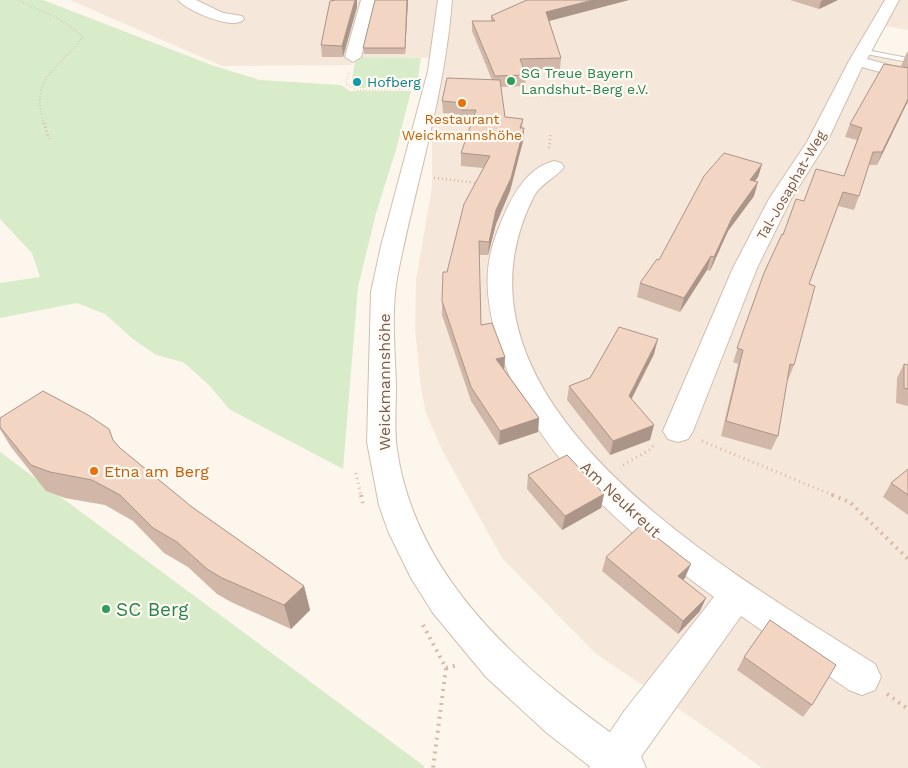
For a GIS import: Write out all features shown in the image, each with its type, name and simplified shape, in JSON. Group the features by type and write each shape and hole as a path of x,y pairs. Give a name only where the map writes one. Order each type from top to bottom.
{"street":[{"path":"185,0 220,17 237,19"},
{"path":"353,57 368,0"},
{"name":"Weickmannshöhe","path":"446,0 443,39 435,87 410,176 384,283 381,367 384,457 404,530 419,560 448,605 491,657 539,701 616,765"},
{"name":"Tal-Josaphat-Weg","path":"678,431 745,268 780,199 817,142 892,0"},
{"path":"861,56 908,75"},
{"name":"Am Neukreut","path":"554,167 528,189 506,232 498,284 503,318 519,370 538,407 561,440 596,480 676,549 862,676"},
{"path":"616,765 738,593"}],"lane":[{"path":"861,56 908,60"}],"path":[{"path":"18,0 61,20 83,36 71,53 45,76 41,86 40,107 49,139"},
{"path":"353,57 346,84 349,87 371,90 435,87"},
{"path":"410,176 528,189"},
{"path":"596,480 651,450 664,426 850,502 908,559"},
{"path":"360,495 366,512"},
{"path":"418,616 446,668 433,768"}],"shaded area":[{"path":"70,0 908,0 908,30 879,25 864,50 908,62 908,768 762,768 698,722 596,654 502,558 442,450 426,413 421,388 415,330 416,280 432,186 432,99 440,58 354,57 351,65 222,66"}],"green space":[{"path":"0,0 43,0 214,66 260,80 341,85 350,91 411,91 396,150 376,213 358,287 343,469 229,409 209,385 183,362 156,355 133,339 105,314 77,303 0,318 0,283 40,277 32,253 0,219"},
{"path":"356,57 421,58 417,84 415,87 355,88 351,84"},
{"name":"SC Berg","path":"0,452 424,766 424,768 0,768"}],"building":[{"path":"355,0 342,46 321,45 330,1"},
{"path":"375,0 407,0 405,48 363,48"},
{"path":"527,0 593,0 546,12 561,58 520,59 526,75 495,76 472,21 495,21 491,16"},
{"path":"884,64 908,68 908,99 882,152 873,152 859,196 843,192 809,284 815,286 794,365 790,364 778,436 726,421 743,350 737,348 764,273 783,235 796,199 804,201 816,169 844,176 862,128 850,124"},
{"path":"447,78 500,80 505,117 523,119 520,128 524,128 511,178 496,210 489,242 479,241 481,325 492,323 505,357 496,359 539,418 500,431 471,387 442,301 443,272 447,272 464,204 490,156 461,153 476,110 462,110 464,103 442,101"},
{"path":"724,153 762,164 750,180 758,182 732,218 714,257 711,256 684,298 640,283 657,259 659,260 704,176"},
{"path":"619,327 658,339 629,396 654,425 613,441 569,386 590,378"},
{"path":"904,364 908,365 908,389 904,388"},
{"path":"43,391 88,415 109,429 113,440 120,448 192,507 304,586 284,605 222,578 207,569 177,542 153,528 120,495 92,480 50,472 31,465 0,427 0,418"},
{"path":"567,455 604,494 565,516 528,475"},
{"path":"908,469 908,495 891,483"},
{"path":"641,525 691,564 678,576 706,598 683,621 606,557"},
{"path":"770,620 836,665 812,705 744,657"}],"place":[{"name":"SG Treue Bayern Landshut-Berg e.V.","path":"511,81"},
{"name":"Hofberg","path":"357,82"},
{"name":"Restaurant Weickmannshöhe","path":"462,103"},
{"name":"Etna am Berg","path":"94,471"},
{"name":"SC Berg","path":"106,609"}]}
